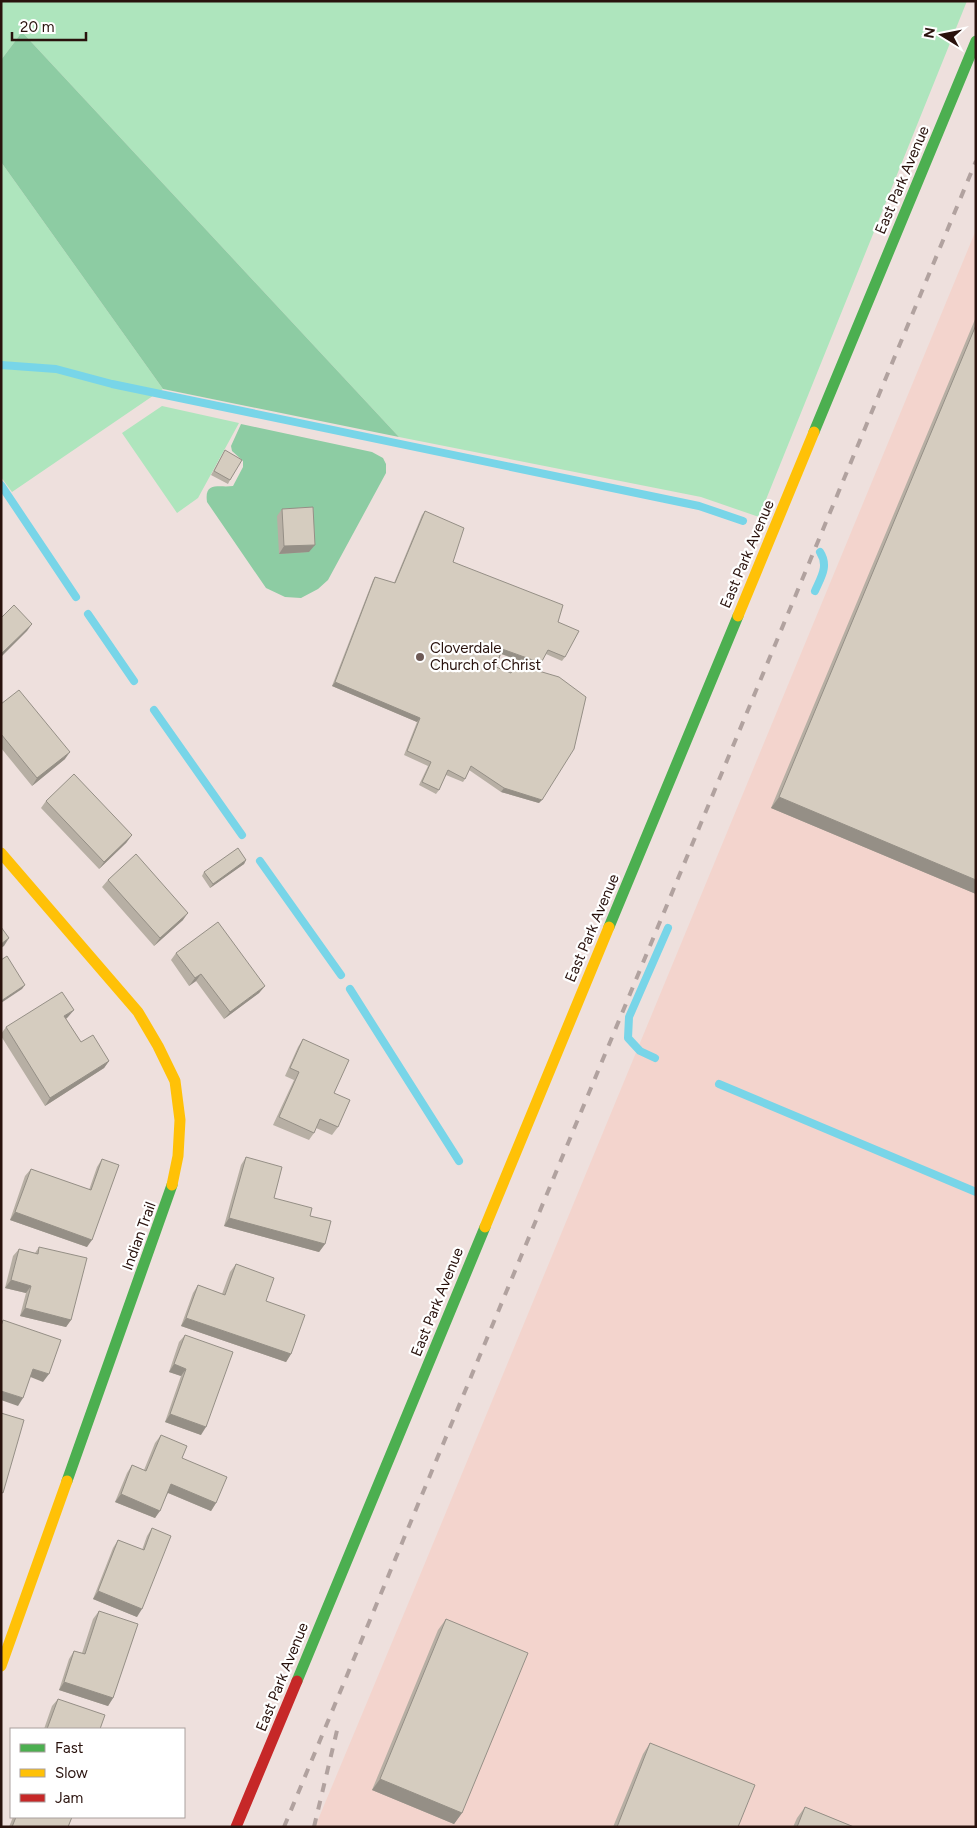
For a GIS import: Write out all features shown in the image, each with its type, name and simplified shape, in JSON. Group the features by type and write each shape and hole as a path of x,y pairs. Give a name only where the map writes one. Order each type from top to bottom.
{"street":[{"name":"East Park Avenue","path":"236,1827 976,41"},
{"name":"Indian Trail","path":"1,853 138,1012 158,1046 175,1081 180,1120 178,1156 171,1192 1,1666"}],"shaded area":[{"path":"976,230 976,1827 315,1827 418,1580"}],"green space":[{"path":"1,1 967,1 759,517 701,497 399,437 22,32 1,60"},
{"path":"22,32 399,437 163,389 1,162 1,60"},
{"path":"1,162 163,389 12,492 1,477"},
{"path":"162,406 239,423 198,498 177,513 122,433"},
{"path":"241,424 372,452 383,458 386,464 386,473 328,580 318,589 301,598 285,597 266,588 207,502 210,488 233,486 243,467 243,461 232,451 231,446"}],"building":[{"path":"976,325 976,880 779,797"},
{"path":"225,450 242,460 230,480 214,471"},
{"path":"313,507 315,545 284,546 282,509"},
{"name":"Cloverdale Church of Christ","path":"425,511 464,528 453,562 563,605 558,622 579,631 565,657 548,650 541,663 502,649 496,667 511,673 515,664 559,677 586,697 574,749 542,800 504,788 471,766 465,779 448,770 439,790 422,782 431,762 407,751 420,718 335,682 375,577 395,583"},
{"path":"14,605 32,624 1,654 1,618"},
{"path":"19,690 70,752 37,778 1,734 1,704"},
{"path":"74,774 132,835 104,862 46,801"},
{"path":"238,848 246,860 213,884 204,872"},
{"path":"136,854 188,913 160,938 108,880"},
{"path":"218,922 265,986 230,1012 201,974 195,978 176,953"},
{"path":"1,927 9,938 1,944"},
{"path":"7,956 25,985 1,1001 1,960"},
{"path":"62,992 74,1010 64,1016 81,1042 93,1035 109,1061 50,1098 6,1027"},
{"path":"303,1039 349,1060 334,1093 350,1100 338,1127 320,1119 314,1133 279,1117 299,1072 290,1068"},
{"path":"246,1157 282,1167 274,1198 312,1208 310,1216 331,1221 325,1244 229,1218"},
{"path":"102,1159 119,1165 92,1240 15,1212 31,1169 91,1190"},
{"path":"39,1247 87,1258 71,1320 25,1308 31,1286 11,1280 19,1249 38,1254"},
{"path":"236,1264 274,1278 266,1301 305,1315 291,1354 186,1318 198,1285 225,1295"},
{"path":"3,1320 61,1340 49,1374 33,1369 23,1398 1,1391 1,1326"},
{"path":"185,1335 233,1352 206,1427 170,1414 186,1369 174,1364"},
{"path":"1,1413 24,1420 3,1493 1,1492"},
{"path":"161,1435 187,1446 182,1458 227,1477 216,1503 171,1484 160,1511 121,1494 132,1465 146,1471"},
{"path":"152,1528 171,1536 142,1609 98,1591 118,1540 144,1550"},
{"path":"99,1611 138,1624 113,1698 64,1682 74,1651 85,1654"},
{"path":"446,1619 528,1653 462,1813 380,1779"},
{"path":"58,1699 105,1715 100,1728 47,1728"},
{"path":"650,1743 755,1785 738,1827 617,1827"},
{"path":"805,1807 854,1827 797,1827"},
{"path":"16,1818 72,1818 68,1827 12,1827"}],"waterway":[{"path":"1,365 56,369 112,384 699,506 743,521"},
{"path":"1,485 76,597"},
{"path":"815,591 824,567 823,557 820,552"},
{"path":"88,614 134,681"},
{"path":"154,710 242,835"},
{"path":"260,861 341,975"},
{"path":"655,1058 640,1051 628,1038 629,1017 668,928"},
{"path":"350,989 459,1161"},
{"path":"719,1084 976,1192"}],"railway":[{"path":"284,1827 976,161"},
{"path":"314,1827 339,1722"}],"traffic: fast":[{"path":"814,432 976,41"},
{"path":"609,927 738,616"},
{"path":"67,1481 172,1185"},
{"path":"297,1681 485,1227"}],"traffic: slow":[{"path":"738,616 814,432"},
{"path":"1,853 138,1012 158,1046 175,1081 180,1120 178,1156 172,1185"},
{"path":"485,1227 609,927"},
{"path":"1,1666 67,1481"}],"traffic: jam":[{"path":"236,1827 297,1681"}],"place":[{"name":"Cloverdale Church of Christ","path":"420,657"}]}
